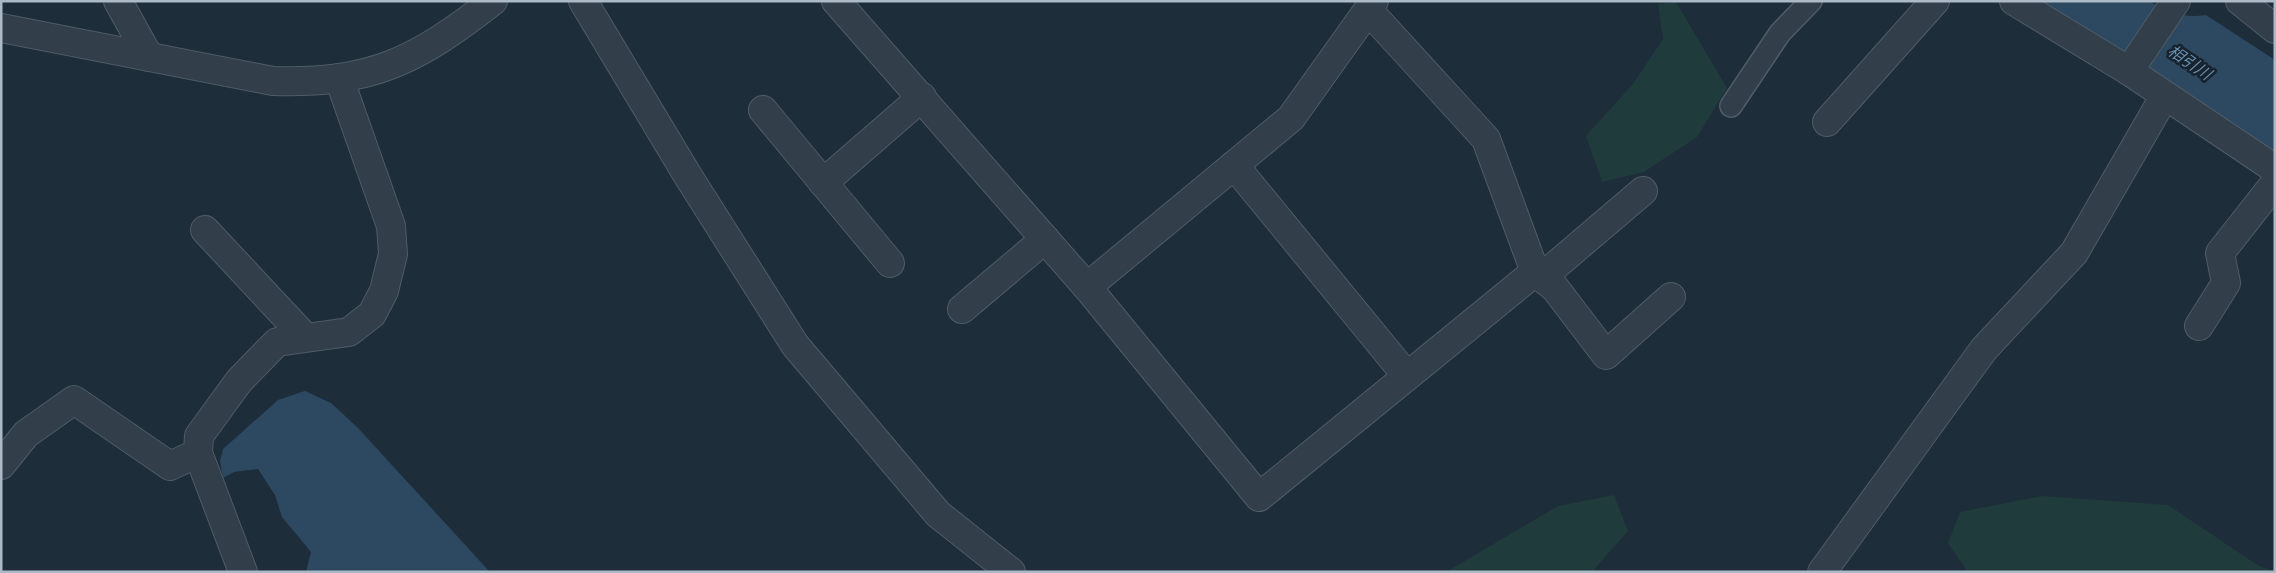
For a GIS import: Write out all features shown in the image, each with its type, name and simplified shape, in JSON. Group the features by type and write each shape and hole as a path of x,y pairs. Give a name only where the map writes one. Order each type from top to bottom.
{"street":[{"path":"118,1 149,57"},
{"path":"1,28 274,81 311,82 384,68 418,54 450,34 493,1"},
{"path":"583,1 688,176 795,345 938,514 1011,572"},
{"path":"836,1 1087,287 1259,497 1407,376 1539,275 1643,191"},
{"path":"1827,122 1935,1"},
{"path":"2014,1 2131,68 2164,97 2275,169"},
{"path":"2240,1 2275,29"},
{"path":"2131,68 2176,2"},
{"path":"1087,287 1290,118 1371,6 1486,139 1539,275 1555,288 1606,355 1671,297"},
{"path":"243,572 198,453 199,436 239,382 277,342 349,332 372,314 384,291 392,254 391,226 339,78"},
{"path":"1822,572 1984,349 2074,253 2164,97"},
{"path":"823,183 922,98"},
{"path":"763,110 890,263"},
{"path":"1234,165 1407,376"},
{"path":"2199,326 2226,283 2220,254 2275,183"},
{"path":"205,230 305,337"},
{"path":"962,309 1045,239"},
{"path":"1,465 26,434 74,400 170,466 198,453"}],"lane":[{"path":"1731,106 1780,33 1811,1"}],"green space":[{"path":"1676,2 1727,88 1697,137 1644,172 1602,182 1586,136 1633,84 1663,39 1658,4"},
{"path":"1614,495 1628,531 1592,572 1446,572 1558,506"},
{"path":"2042,496 2168,505 2259,566 2275,572 1968,572 1948,543 1960,512"}],"water":[{"name":"相引川","path":"2038,1 2150,1 2163,9 2177,14 2191,16 2206,15 2275,60 2275,159"},
{"path":"305,391 331,403 358,428 490,572 306,572 311,552 282,517 275,495 258,469 234,472 223,478 220,461 223,449 278,400"}]}
